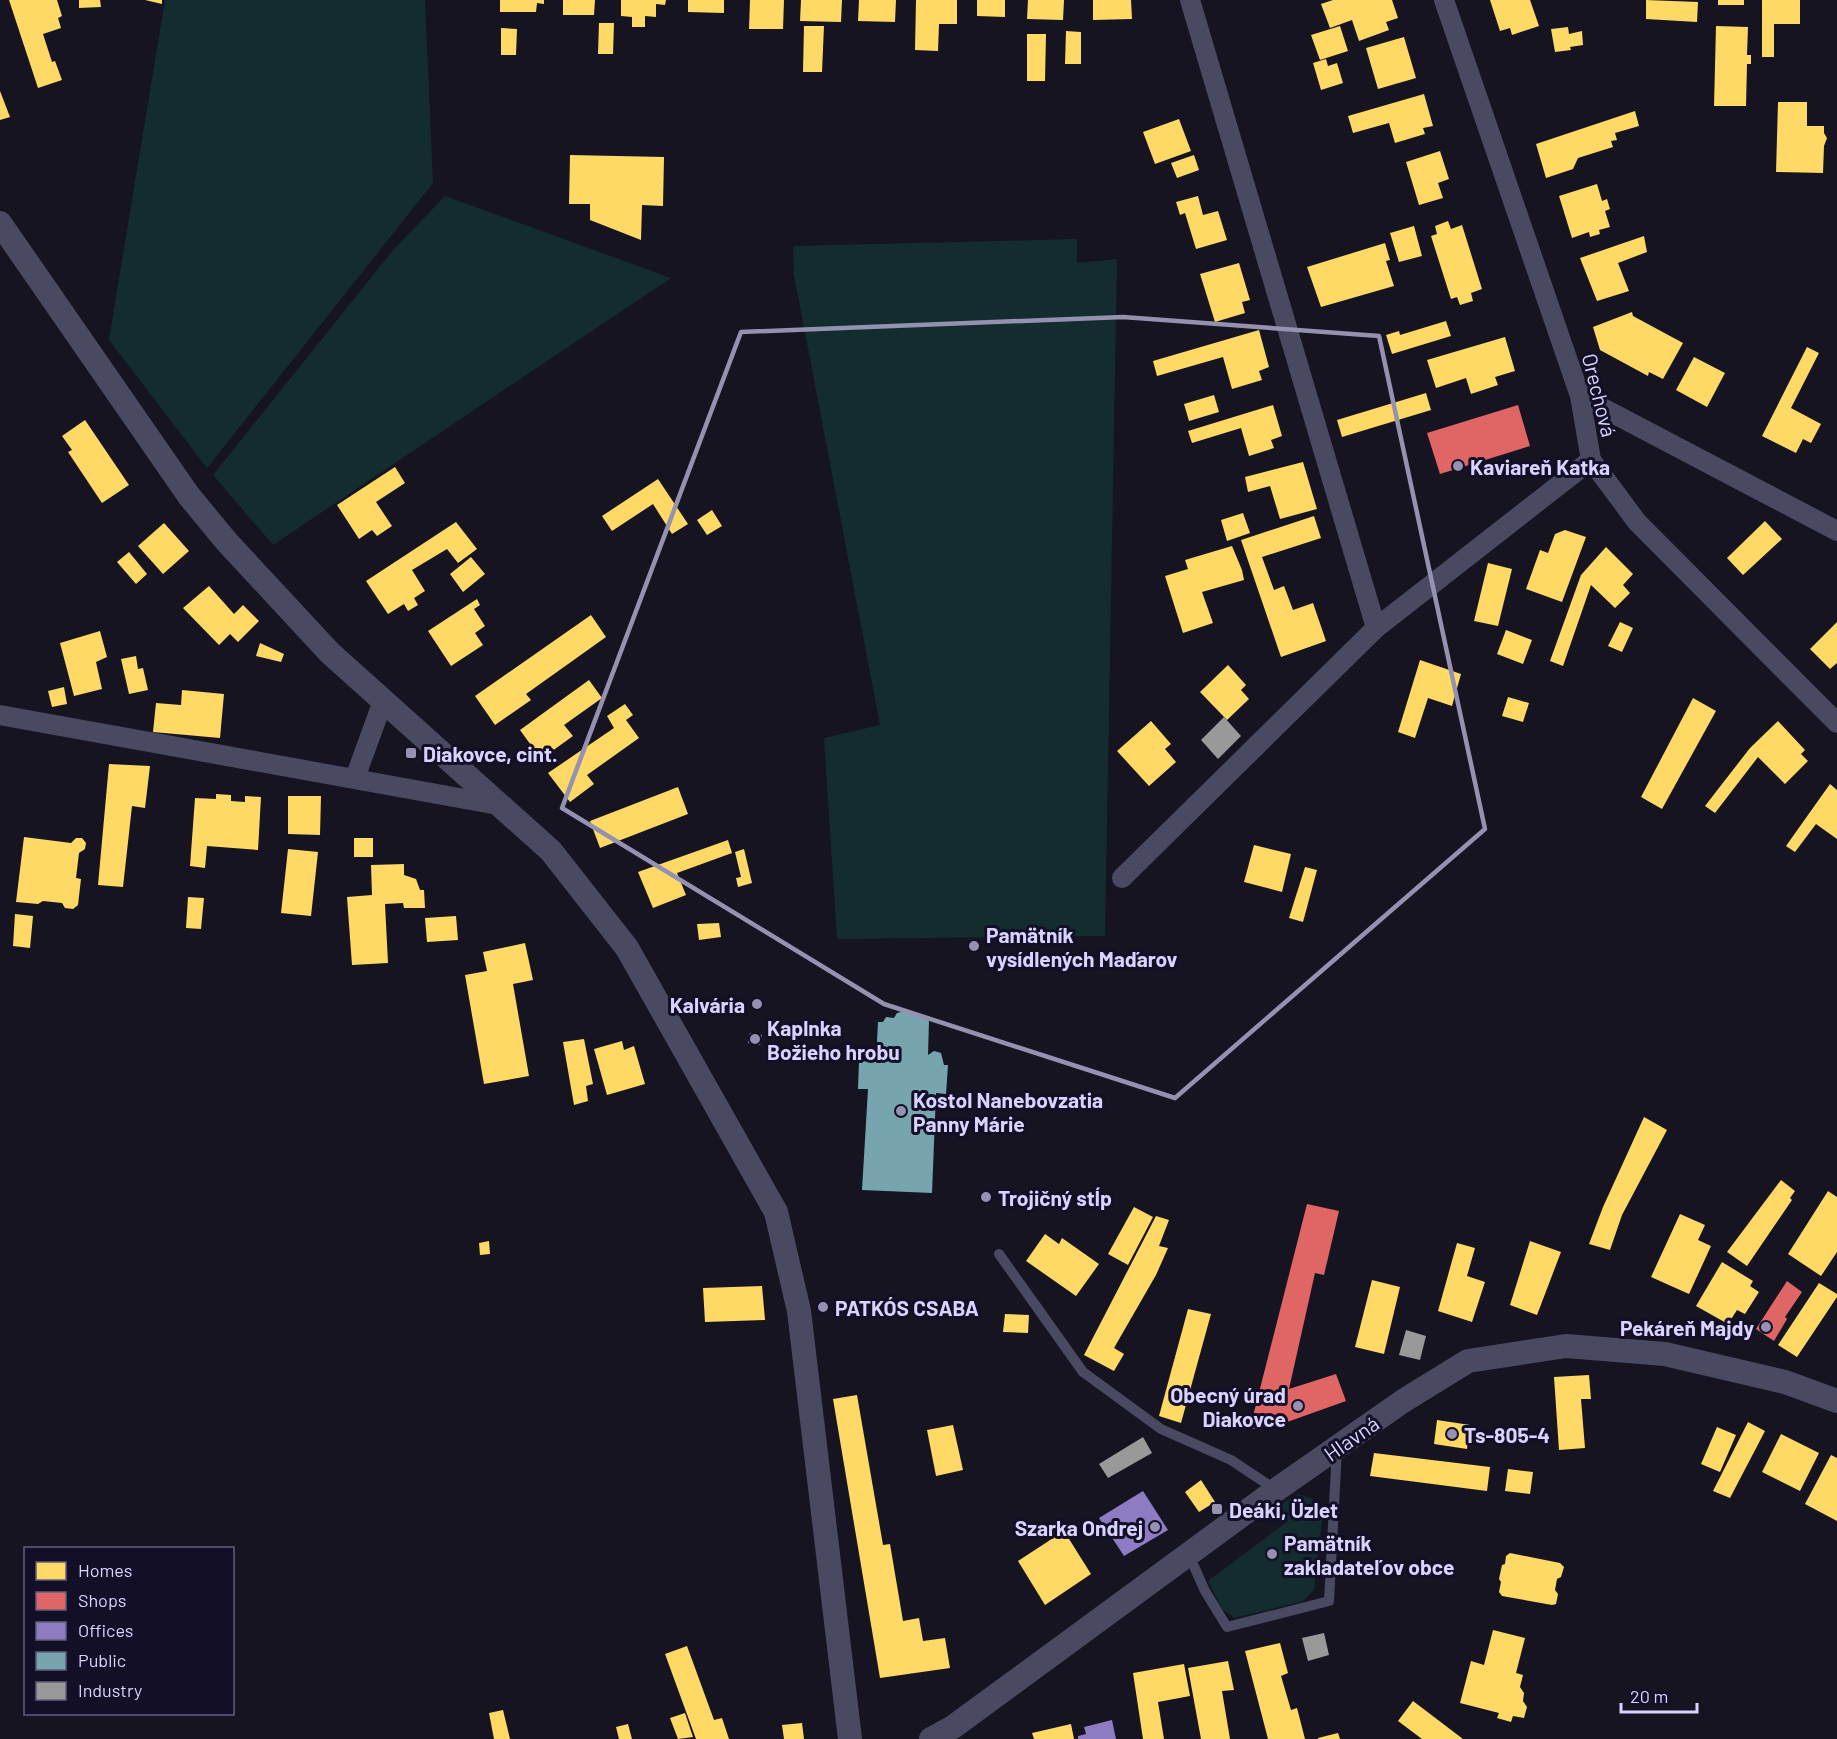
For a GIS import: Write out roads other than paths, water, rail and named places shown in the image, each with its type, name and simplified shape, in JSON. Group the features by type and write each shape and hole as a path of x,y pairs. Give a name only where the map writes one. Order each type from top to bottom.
{"street":[{"path":"1190,0 1377,628"},
{"name":"Orechová","path":"1444,0 1580,396 1591,460 1637,522 1837,723"},
{"path":"0,223 189,496 227,542 330,652 551,851 627,948 776,1212 799,1311 850,1739"},
{"path":"1580,396 1837,531"},
{"path":"1122,878 1377,628 1591,460"},
{"path":"355,778 383,701"},
{"path":"0,715 498,805"},
{"name":"Hlavná","path":"931,1739 953,1727 1276,1490 1402,1401 1468,1361 1566,1346 1665,1354 1785,1382 1837,1401"}],"lane":[{"path":"999,1254 1083,1372 1161,1429 1232,1460 1276,1490"},
{"path":"1189,1555 1205,1591 1227,1627 1329,1601 1337,1449"}],"place":[{"name":"Kaviareň Katka","path":"1458,466"},
{"name":"Diakovce, cint.","path":"411,753"},
{"name":"Pamätník vysídlených Maďarov","path":"974,946"},
{"name":"Kalvária","path":"757,1004"},
{"name":"Kaplnka Božieho hrobu","path":"755,1039"},
{"name":"Kostol Nanebovzatia Panny Márie","path":"901,1111"},
{"name":"Trojičný stĺp","path":"986,1197"},
{"name":"PATKÓS CSABA","path":"823,1307"},
{"name":"Pekáreň Majdy","path":"1766,1327"},
{"name":"Obecný úrad Diakovce","path":"1298,1406"},
{"name":"Ts-805-4","path":"1452,1434"},
{"name":"Deáki, Üzlet","path":"1217,1509"},
{"name":"Szarka Ondrej","path":"1155,1527"},
{"name":"Pamätník zakladateľov obce","path":"1272,1554"}]}
